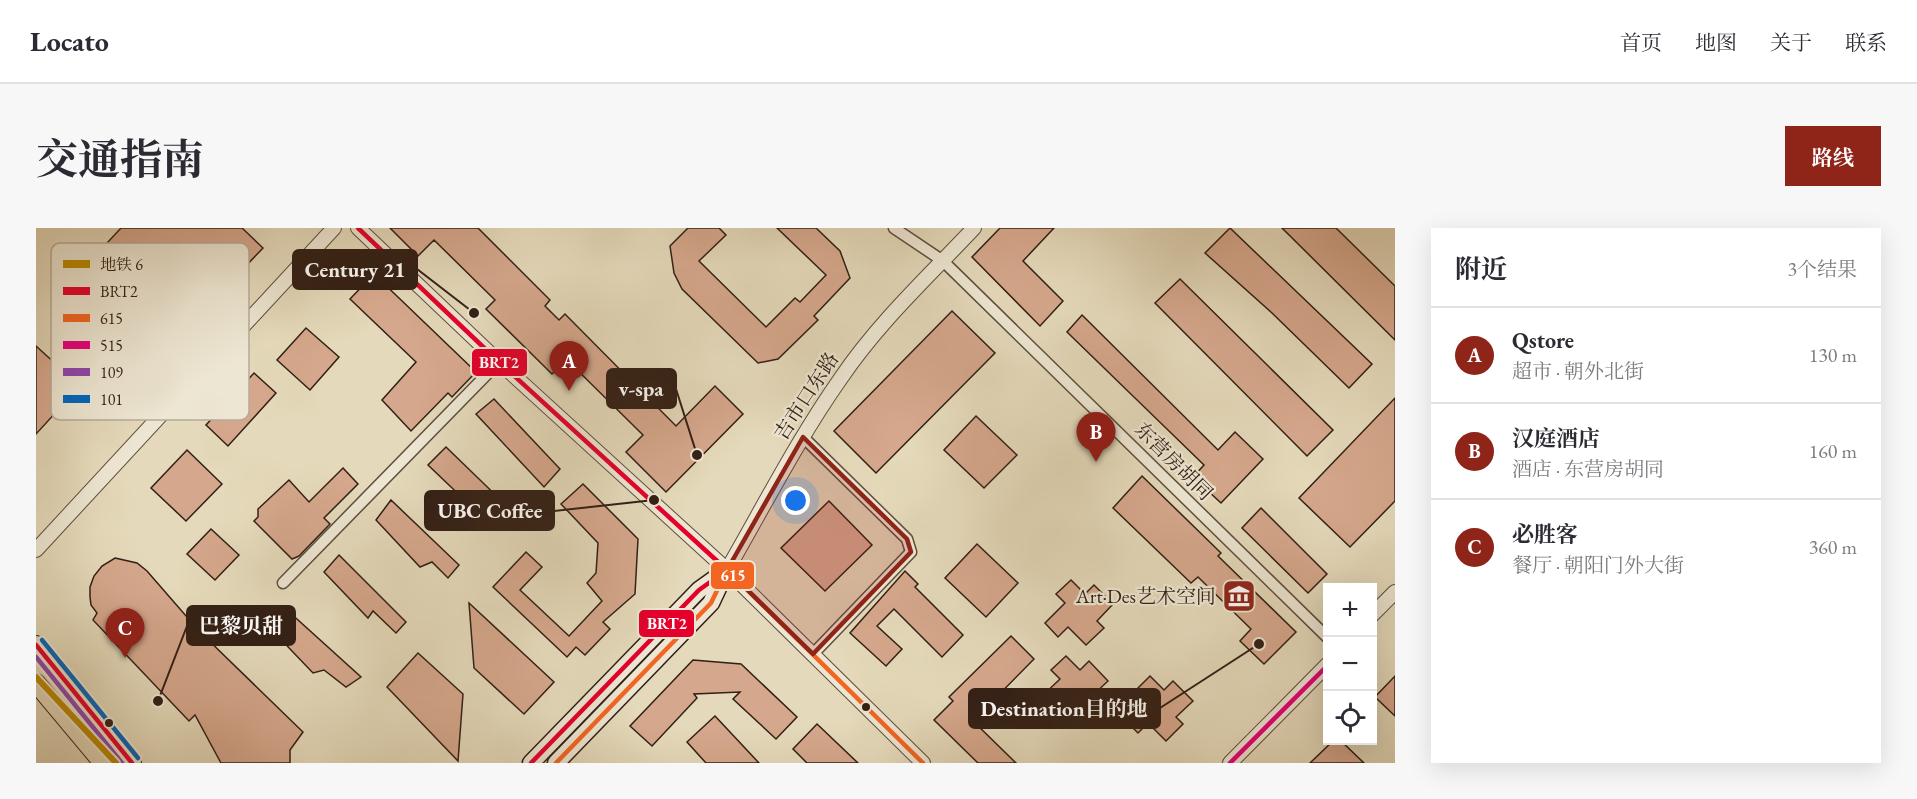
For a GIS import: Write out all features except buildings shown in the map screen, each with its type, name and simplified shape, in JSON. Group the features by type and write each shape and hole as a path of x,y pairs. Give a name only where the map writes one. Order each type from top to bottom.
{"highway":[{"path":"36,645 132,763"},
{"path":"36,683 103,763"}],"main road":[{"name":"吉市口东路","path":"531,763 699,590 726,570"},
{"name":"吉市口东路","path":"556,763 711,603 726,570"}],"street":[{"path":"249,320 334,228"},
{"path":"358,228 499,362 726,570 813,654 919,762"},
{"name":"东营房胡同","path":"894,228 943,261 1327,637"},
{"name":"吉市口东路","path":"726,570 803,437 841,377 883,322 974,228"},
{"path":"283,583 499,362"},
{"path":"36,550 156,420"},
{"path":"803,437 907,539 911,552 813,654"},
{"path":"1377,610 1395,592"},
{"path":"1230,763 1323,669"}],"highlighted area":[{"path":"803,437 907,539 911,552 813,654 727,570"}],"metro line":[{"name":"6","path":"36,677 116,763"}],"transit line":[{"name":"BRT2","path":"358,228 499,362 727,570 699,590 531,763"},
{"name":"615","path":"556,763 711,603 727,570 923,763"},
{"name":"101","path":"42,640 138,758"},
{"name":"BRT2","path":"36,645 132,763"},
{"name":"109","path":"36,657 122,763"},
{"name":"515","path":"1230,763 1323,670"}],"place":[{"name":"Century 21","path":"474,313"},
{"name":"Qstore","path":"569,391"},
{"name":"v-spa","path":"697,455"},
{"name":"汉庭酒店","path":"1096,462"},
{"name":"UBC Coffee","path":"654,500"},
{"name":"Art·Des艺术空间","path":"1239,596"},
{"name":"Destination目的地","path":"1259,644"},
{"name":"必胜客","path":"125,658"},
{"name":"巴黎贝甜","path":"158,701"}]}
